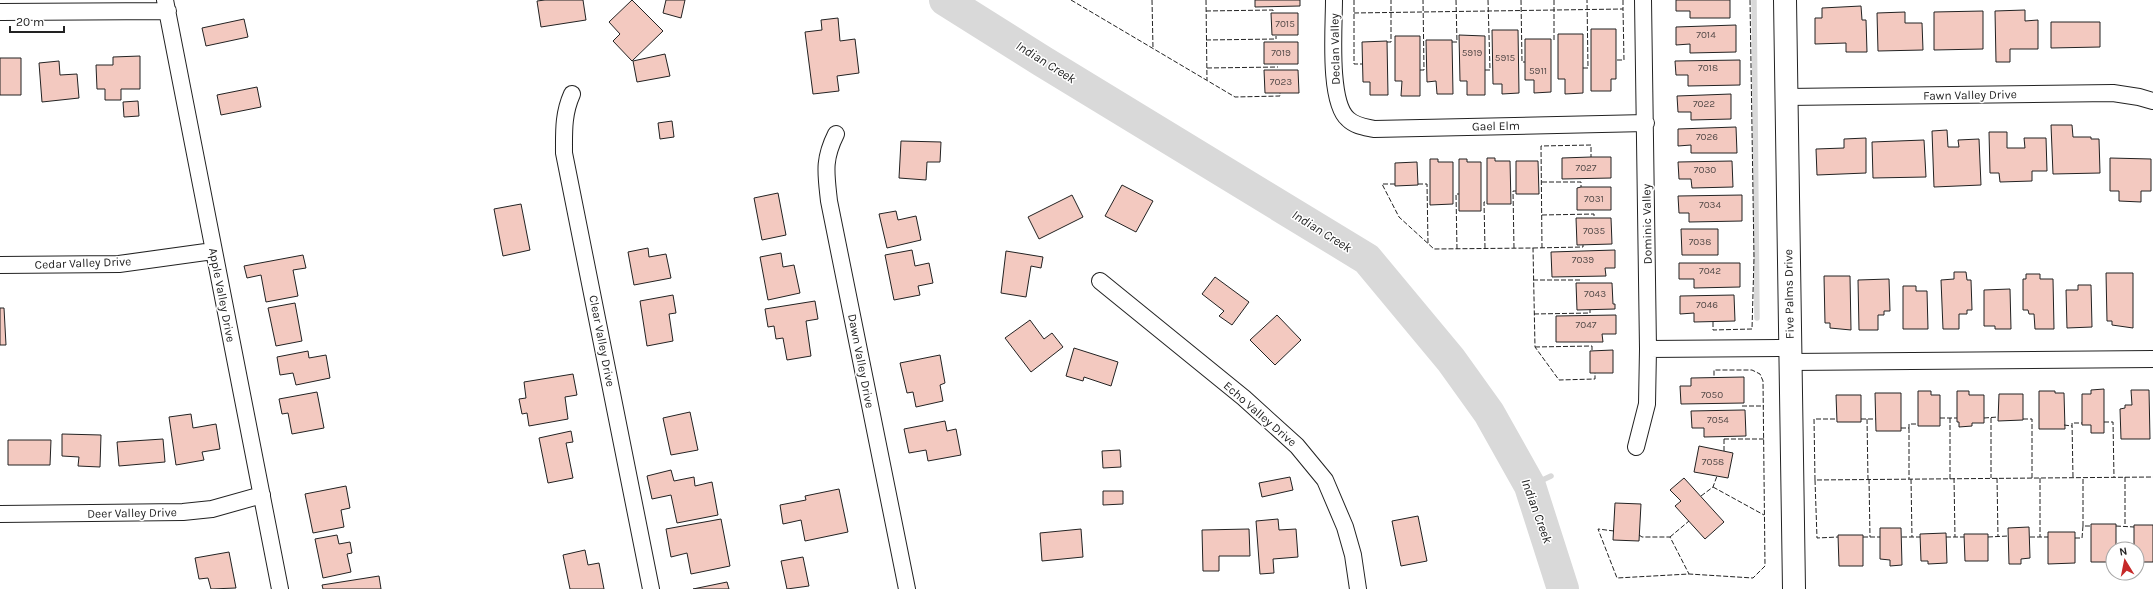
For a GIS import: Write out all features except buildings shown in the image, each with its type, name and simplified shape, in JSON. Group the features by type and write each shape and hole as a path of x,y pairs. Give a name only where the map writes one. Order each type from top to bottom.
{"street":[{"name":"Declan Valley","path":"1334,0 1335,90 1340,107 1348,119"},
{"name":"Dominic Valley","path":"1636,447 1647,404 1648,349 1646,124 1643,0"},
{"name":"Five Palms Drive","path":"1785,0 1794,589"},
{"path":"0,12 166,6"},
{"name":"Apple Valley Drive","path":"166,6 280,589"},
{"name":"Fawn Valley Drive","path":"1786,98 2113,93 2153,101"},
{"name":"Clear Valley Drive","path":"572,94 567,106 564,122 564,153 651,589"},
{"name":"Gael Elm","path":"1348,119 1360,126 1374,128 1646,124"},
{"name":"Dawn Valley Drive","path":"836,134 828,150 826,167 829,201 907,589"},
{"name":"Cedar Valley Drive","path":"0,265 119,264 214,251"},
{"name":"Echo Valley Drive","path":"1100,281 1244,398 1297,446 1325,480 1345,527 1353,555 1358,589"},
{"path":"1648,349 1790,355 2153,359"},
{"name":"Deer Valley Drive","path":"0,514 183,512 212,508 262,495"}],"waterway":[{"name":"Indian Creek","path":"945,0 1042,61 1367,259 1451,360 1489,413 1530,486 1563,589"},
{"path":"1754,0 1757,318"},
{"path":"1530,486 1551,476"}],"fence":[{"path":"1071,0 1235,97 1280,96 1280,93"},
{"path":"1152,0 1153,48"},
{"path":"1206,0 1207,80"},
{"path":"1354,0 1354,64 1362,64"},
{"path":"1387,42 1391,42 1391,0"},
{"path":"1420,70 1424,70 1423,0"},
{"path":"1452,42 1457,42 1456,0"},
{"path":"1485,70 1490,70 1488,0"},
{"path":"1521,0 1522,62 1525,62"},
{"path":"1554,0 1554,40"},
{"path":"1583,68 1588,68 1587,0"},
{"path":"1623,0 1623,9"},
{"path":"1713,322 1713,330 1752,329 1754,258 1750,0"},
{"path":"1354,13 1623,9 1624,60 1616,60"},
{"path":"1206,11 1273,10 1273,13"},
{"path":"1206,40 1276,39 1276,36"},
{"path":"1207,68 1278,67"},
{"path":"1542,248 1541,146 1591,145 1591,157"},
{"path":"1542,182 1581,182 1581,187"},
{"path":"1395,184 1382,184 1399,217 1434,249 1533,248 1535,347 1559,380 1595,379 1595,373"},
{"path":"1418,184 1427,184 1428,243"},
{"path":"1514,248 1513,191 1516,191"},
{"path":"1457,249 1456,194 1459,194"},
{"path":"1485,248 1484,202 1487,202"},
{"path":"1542,215 1594,214 1594,218"},
{"path":"1533,248 1583,247 1583,245"},
{"path":"1533,280 1580,280"},
{"path":"1534,314 1590,313 1590,310"},
{"path":"1535,347 1592,346 1592,351"},
{"path":"1614,531 1598,529 1617,578 1689,574 1753,578 1765,566 1763,381 1760,374 1752,370 1714,370 1714,378"},
{"path":"1742,406 1764,406"},
{"path":"1984,418 1998,417"},
{"path":"1940,418 1957,418"},
{"path":"1950,418 1950,479"},
{"path":"1991,418 1991,478"},
{"path":"1835,419 1814,419 1815,480 2153,477"},
{"path":"1861,419 1876,419"},
{"path":"1867,419 1868,479"},
{"path":"2023,419 2032,419 2032,478"},
{"path":"2104,422 2113,422 2114,477"},
{"path":"2073,477 2072,423 2082,423"},
{"path":"1901,428 1909,428 1909,424 1918,424"},
{"path":"2064,425 2072,426"},
{"path":"1909,428 1909,479"},
{"path":"1724,439 1764,439"},
{"path":"1724,439 1724,451"},
{"path":"1701,496 1713,487 1717,476"},
{"path":"2125,477 2125,527"},
{"path":"1954,478 1955,537"},
{"path":"1997,478 1998,537"},
{"path":"2040,478 2040,537"},
{"path":"2083,478 2083,526"},
{"path":"1869,479 1870,537"},
{"path":"1911,479 1912,537"},
{"path":"1815,480 1817,538 1838,537"},
{"path":"1713,487 1764,515"},
{"path":"1670,537 1689,521"},
{"path":"2075,538 2082,538 2083,526 2091,526"},
{"path":"2116,526 2134,527"},
{"path":"1639,535 1642,537 1670,537 1689,574"},
{"path":"1988,537 2008,536"},
{"path":"1863,537 1880,537"},
{"path":"1902,537 1920,537"},
{"path":"1946,537 1964,537"},
{"path":"2030,537 2048,537"}]}
